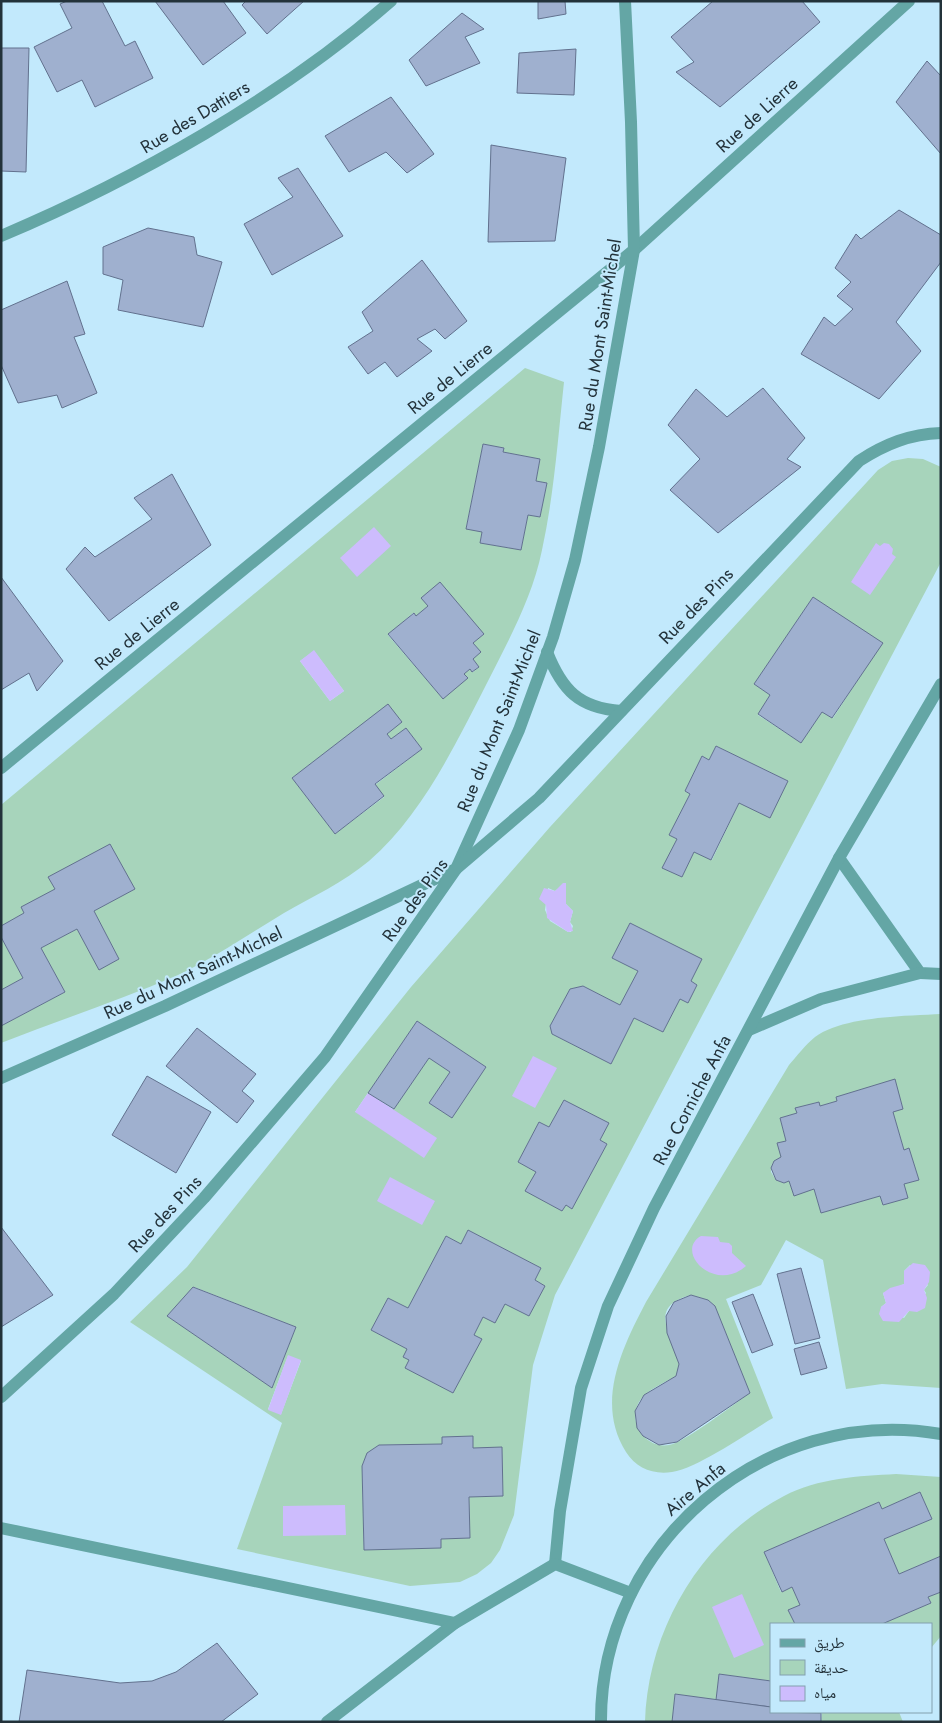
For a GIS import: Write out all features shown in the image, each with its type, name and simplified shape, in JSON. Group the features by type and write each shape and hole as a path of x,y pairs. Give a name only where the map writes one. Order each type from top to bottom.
{"street":[{"name":"Rue des Dattiers","path":"1,236 40,220 159,161 254,101 351,36 391,1"},
{"name":"Rue du Mont Saint-Michel","path":"1,1078 165,1006 456,869 519,730 547,652 575,560 589,494 634,250 631,122 625,1"},
{"name":"Rue de Lierre","path":"1,768 634,250 909,1"},
{"name":"Rue des Pins","path":"1,1397 114,1294 204,1198 287,1102 325,1057 456,869 539,798 859,461 883,446 911,436 941,432"},
{"path":"547,652 555,673 564,688 591,706 621,711"},
{"name":"Rue Corniche Anfa","path":"555,1564 560,1511 581,1388 608,1306 654,1208 839,858 941,684"},
{"path":"839,858 920,973"},
{"path":"749,1030 821,1000 920,973 941,974"},
{"name":"Aire Anfa","path":"601,1722 601,1696 611,1643 631,1593 659,1547 687,1515 720,1486 756,1464 796,1446 838,1435 881,1430 941,1434"},
{"path":"1,1528 455,1623"},
{"path":"327,1722 455,1623 555,1564 631,1593"}],"green space":[{"path":"525,368 564,382 550,508 538,568 526,603 462,732 435,779 405,823 388,843 359,869 178,975 1,1043 1,1026 65,992 41,948 77,929 99,969 119,959 94,911 134,889 110,845 49,878 55,889 24,913 1,926 1,805","holes":["483,444 504,448 503,452 540,459 536,481 547,483 540,517 528,515 521,550 480,543 482,532 466,528","428,606 484,634 473,643 481,652 473,659 479,667 473,672 470,669 464,674 467,678 443,699 388,635 413,613 416,616","314,651 344,691 330,701 300,661","388,705 402,722 387,734 391,739 406,728 422,749 375,785 384,797 335,834 292,778"]},
{"path":"908,458 923,459 941,467 941,562 555,1295 533,1365 514,1515 500,1550 491,1563 477,1574 460,1582 410,1586 237,1549 282,1423 130,1322 187,1267 411,987 550,827 878,470 892,461","holes":["813,597 882,643 833,718 822,712 801,743 758,715 770,695 754,684","716,746 788,781 739,803 712,860 694,852 682,877 663,868 677,839 669,835 690,794 685,791 702,756 709,760","566,883 566,904 573,911 570,922 573,926 571,932 550,921 545,910 548,888 555,891","630,923 701,959 691,981 697,985 688,1002 680,999 663,1032 634,1018 611,1064 552,1034 550,1026 570,989 583,986 620,1005 638,971 612,958","417,1021 486,1067 452,1118 429,1103 450,1072 429,1058 394,1109 355,1112","564,1100 608,1123 600,1140 607,1144 572,1209 566,1205 562,1211 526,1191 536,1172 518,1162 539,1122 549,1127","468,1230 541,1268 535,1280 544,1286 529,1316 505,1304 483,1317 474,1335 481,1339 453,1393 406,1368 409,1360 407,1349 371,1330 388,1298 408,1308 446,1236 461,1244","194,1287 296,1327 272,1388 167,1316","288,1356 301,1361 281,1414 268,1409","472,1436 473,1448 502,1448 503,1496 469,1497 470,1538 441,1539 441,1548 364,1550 362,1466 367,1453 379,1445 442,1444 442,1437"]},
{"path":"1,937 23,978 1,990"},
{"path":"941,1014 941,1388 882,1384 846,1389 823,1260 786,1240 761,1285 726,1299 773,1418 709,1457 683,1469 665,1473 652,1471 640,1466 626,1452 617,1433 613,1414 612,1395 615,1376 628,1338 646,1302 789,1065 811,1040 827,1030 876,1018","holes":["894,1080 903,1108 893,1112 904,1150 909,1149 919,1180 904,1184 907,1198 883,1205 880,1196 821,1213 814,1189 794,1195 789,1181 784,1183 776,1180 771,1172 772,1164 781,1157 778,1144 786,1141 780,1118 797,1113 796,1108 818,1102 820,1106 837,1101 836,1097","910,1265 928,1285 924,1290 926,1293 914,1311 909,1311 904,1318 881,1307 886,1303 883,1293 904,1284 904,1271","691,1295 708,1300 715,1306 750,1393 686,1438 669,1445 661,1445 646,1439 637,1426 635,1418 636,1410 642,1398 656,1387 676,1376 679,1364 666,1325 665,1316 668,1308 676,1301"]},
{"path":"896,1474 941,1477 941,1556 899,1574 884,1539 932,1519 920,1492 882,1509 879,1502 764,1552 781,1592 792,1587 800,1605 789,1610 795,1623 770,1623 770,1681 719,1674 716,1700 675,1694 672,1722 645,1722 648,1687 656,1654 668,1621 684,1590 704,1562 728,1536 754,1514 784,1496 811,1485 839,1479"},
{"path":"941,1592 941,1636 932,1647 932,1623 884,1623 931,1603 928,1597"},
{"path":"822,1713 899,1713 903,1722 821,1722"}],"water":[{"path":"374,527 391,546 357,577 340,558"},
{"path":"876,543 880,546 884,543 889,544 893,549 892,554 896,557 870,595 851,582"},
{"path":"314,650 344,691 330,701 300,661"},
{"path":"563,883 566,883 566,904 573,911 570,922 573,931 568,932 547,918 546,905 539,899 544,888 555,891"},
{"path":"533,1056 557,1068 535,1108 512,1096"},
{"path":"368,1093 437,1138 424,1158 355,1112"},
{"path":"390,1177 435,1201 422,1225 377,1201"},
{"path":"701,1236 718,1237 720,1242 729,1243 732,1246 732,1253 746,1266 734,1273 722,1275 711,1273 701,1267 692,1251 694,1243"},
{"path":"913,1263 925,1265 930,1272 929,1282 924,1290 927,1298 925,1308 917,1312 909,1311 899,1322 883,1321 879,1314 881,1307 886,1303 883,1293 890,1288 904,1284 904,1271"},
{"path":"288,1355 301,1360 281,1415 268,1410"},
{"path":"345,1505 346,1535 283,1536 283,1506"},
{"path":"742,1594 764,1645 734,1658 712,1607"}],"building":[{"path":"67,1 102,1 125,46 135,41 153,78 95,107 82,80 57,92 34,47 72,28 60,4"},
{"path":"155,1 223,1 246,33 203,65"},
{"path":"246,1 304,1 267,34 242,5"},
{"path":"538,1 565,1 566,14 538,19"},
{"path":"713,1 802,1 820,22 720,107 676,72 694,62 671,37"},
{"path":"462,13 484,29 465,37 480,63 426,86 409,60"},
{"path":"1,48 29,48 26,172 1,171"},
{"path":"576,49 574,95 517,93 519,53"},
{"path":"927,61 941,76 941,154 896,102"},
{"path":"391,97 434,154 407,173 386,152 349,172 325,136"},
{"path":"491,145 566,158 555,241 488,242"},
{"path":"298,168 343,236 272,275 244,224 293,197 278,178"},
{"path":"899,210 941,235 941,262 896,322 921,351 879,399 801,354 824,317 835,326 853,309 837,296 851,282 835,268 856,234 861,239"},
{"path":"148,228 194,237 197,255 222,262 203,327 118,310 123,280 103,274 103,247"},
{"path":"422,260 467,321 445,339 435,329 417,339 432,351 397,377 385,362 368,374 348,347 373,331 362,312"},
{"path":"67,281 85,334 74,337 97,393 62,408 57,395 18,403 1,365 1,310"},
{"path":"763,388 805,438 787,459 801,467 718,533 670,490 700,459 668,425 696,389 727,417"},
{"path":"483,444 504,448 503,452 540,459 536,481 547,483 540,517 528,515 521,550 480,543 482,532 466,529"},
{"path":"172,474 211,545 109,621 66,569 85,547 95,557 152,519 134,498"},
{"path":"1,577 63,661 37,691 29,673 1,690"},
{"path":"440,582 484,634 473,643 481,652 473,659 479,667 472,672 470,669 464,674 468,678 443,699 388,634 414,613 416,616 428,606 421,598"},
{"path":"813,597 883,643 832,718 822,712 801,743 758,714 770,695 754,684"},
{"path":"388,704 402,722 387,734 391,739 406,728 422,749 375,784 384,796 335,834 292,778"},
{"path":"716,746 788,781 770,818 739,803 711,860 694,852 682,877 662,868 677,839 669,835 690,794 685,791 702,756 709,760"},
{"path":"110,844 135,889 94,911 119,959 99,970 77,929 41,948 65,992 1,1026 1,990 23,978 1,937 1,926 24,913 21,907 55,889 48,877"},
{"path":"630,923 702,959 691,981 697,985 688,1003 680,999 663,1032 634,1018 611,1064 552,1034 550,1026 570,989 583,986 620,1005 638,971 612,958"},
{"path":"417,1021 486,1067 452,1118 429,1103 450,1072 429,1058 394,1109 368,1093"},
{"path":"197,1028 256,1074 242,1091 254,1101 237,1123 166,1066"},
{"path":"147,1076 211,1112 176,1173 112,1135"},
{"path":"895,1079 903,1109 893,1112 904,1150 909,1148 919,1180 904,1184 908,1198 883,1205 880,1196 821,1213 814,1189 794,1196 789,1181 784,1183 776,1180 771,1168 774,1161 781,1157 777,1143 786,1141 780,1118 797,1113 795,1108 819,1102 820,1106 837,1101 836,1097"},
{"path":"564,1100 609,1123 600,1140 607,1144 572,1209 566,1205 562,1211 525,1191 536,1172 518,1162 539,1122 549,1127"},
{"path":"1,1227 53,1295 1,1327"},
{"path":"468,1230 541,1268 535,1280 545,1286 529,1316 505,1304 495,1323 483,1317 474,1335 482,1339 453,1393 405,1368 409,1360 403,1357 407,1349 371,1330 388,1298 408,1308 446,1236 461,1244"},
{"path":"801,1268 820,1338 795,1344 777,1274"},
{"path":"193,1287 296,1327 272,1388 167,1316"},
{"path":"753,1294 773,1345 752,1353 732,1302"},
{"path":"691,1295 708,1300 715,1306 750,1393 677,1442 659,1445 643,1436 637,1428 635,1411 644,1395 676,1376 679,1364 667,1333 666,1316 674,1302"},
{"path":"819,1342 827,1368 801,1375 794,1349"},
{"path":"473,1436 473,1448 502,1447 503,1496 469,1497 470,1538 441,1539 441,1548 364,1550 362,1466 367,1453 379,1445 442,1444 442,1437"},
{"path":"920,1492 932,1519 884,1539 899,1574 941,1556 941,1592 928,1597 931,1603 884,1623 794,1623 788,1610 800,1605 792,1587 782,1592 764,1552 879,1502 882,1509"},
{"path":"217,1643 258,1694 221,1722 19,1722 27,1670 120,1683 152,1681 176,1672"},
{"path":"719,1674 770,1681 770,1707 716,1700"},
{"path":"675,1694 770,1707 770,1713 821,1713 821,1722 672,1722"}]}
